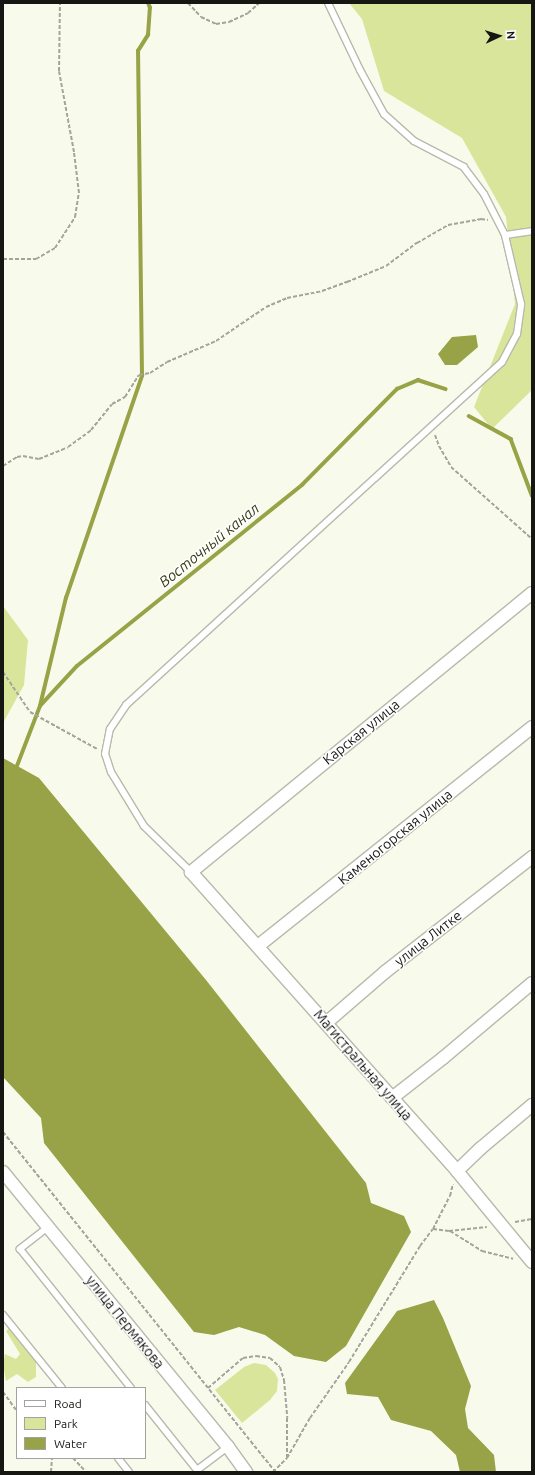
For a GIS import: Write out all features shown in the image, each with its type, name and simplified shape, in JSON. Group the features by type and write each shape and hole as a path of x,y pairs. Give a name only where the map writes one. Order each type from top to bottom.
{"street":[{"name":"Карская улица","path":"191,872 532,593"},
{"name":"Каменогорская улица","path":"258,946 532,727"},
{"name":"улица Литке","path":"326,1023 386,972 532,857"},
{"name":"Магистральная улица","path":"191,872 457,1171 531,1261"},
{"path":"392,1098 443,1058 532,983"},
{"path":"457,1171 481,1148 532,1105"},
{"name":"улица Пермякова","path":"3,1172 228,1447 246,1472"}],"lane":[{"path":"191,872 144,826 111,772 105,754 110,729 126,705 502,362 517,334 522,304 505,235 484,194 464,167 414,141 384,114 360,70 328,3"},
{"path":"505,235 532,231"},
{"path":"48,1227 20,1250 130,1387"},
{"path":"3,1315 61,1387"},
{"path":"146,1406 197,1470 228,1447"},
{"path":"119,1459 129,1472"}],"path":[{"path":"3,259 36,259 55,248 76,217 79,193 74,152 59,71 60,3"},
{"path":"188,3 201,17 216,24 229,22 248,13 259,3"},
{"path":"3,466 17,457 23,456 39,459 68,447 91,430 112,404 124,397 139,375 150,373 167,362 216,341 266,307 287,298 335,286 386,266 417,243 448,225 481,219 499,222"},
{"path":"433,425 439,446 451,467 532,539"},
{"path":"3,672 30,712 45,719 105,754"},
{"path":"3,1132 274,1471 286,1458 310,1418 349,1362 420,1246 433,1229 450,1196 457,1171"},
{"path":"433,1229 449,1231 501,1225 532,1219"},
{"path":"449,1231 482,1251 509,1259 531,1261"},
{"path":"208,1388 244,1358 256,1356 270,1358 275,1362 280,1367 284,1380 288,1418 286,1458"},
{"path":"3,1392 16,1410"},
{"path":"51,1472 52,1459"},
{"path":"75,1459 86,1472"}],"green space":[{"path":"349,3 532,3 532,390 492,429 474,407 515,304 506,217 462,138 384,91 362,19"},
{"path":"3,606 28,640 24,685 3,723"},
{"path":"12,1326 36,1359 36,1377 28,1382 17,1374 6,1381 3,1364 5,1354 16,1359 20,1354 6,1331"},
{"path":"254,1363 266,1365 275,1373 278,1379 277,1391 270,1400 242,1423 215,1390 244,1367"}],"water":[{"path":"476,335 478,347 457,365 445,365 438,354 452,337"},
{"path":"3,758 39,778 206,980 366,1183 371,1203 404,1216 411,1232 346,1346 326,1362 294,1356 265,1335 239,1327 214,1335 194,1332 44,1143 41,1118 3,1077"},
{"path":"434,1300 471,1386 465,1409 468,1428 494,1455 496,1472 460,1472 456,1455 431,1431 391,1420 378,1397 347,1394 345,1383 397,1311"}],"waterway":[{"path":"40,706 66,598 142,376 138,51 148,35 150,8 148,3"},
{"name":"Восточный канал","path":"17,766 40,706 77,666 302,485 397,389 418,380 446,389"},
{"name":"Восточный канал","path":"469,416 511,439 532,495"}]}
